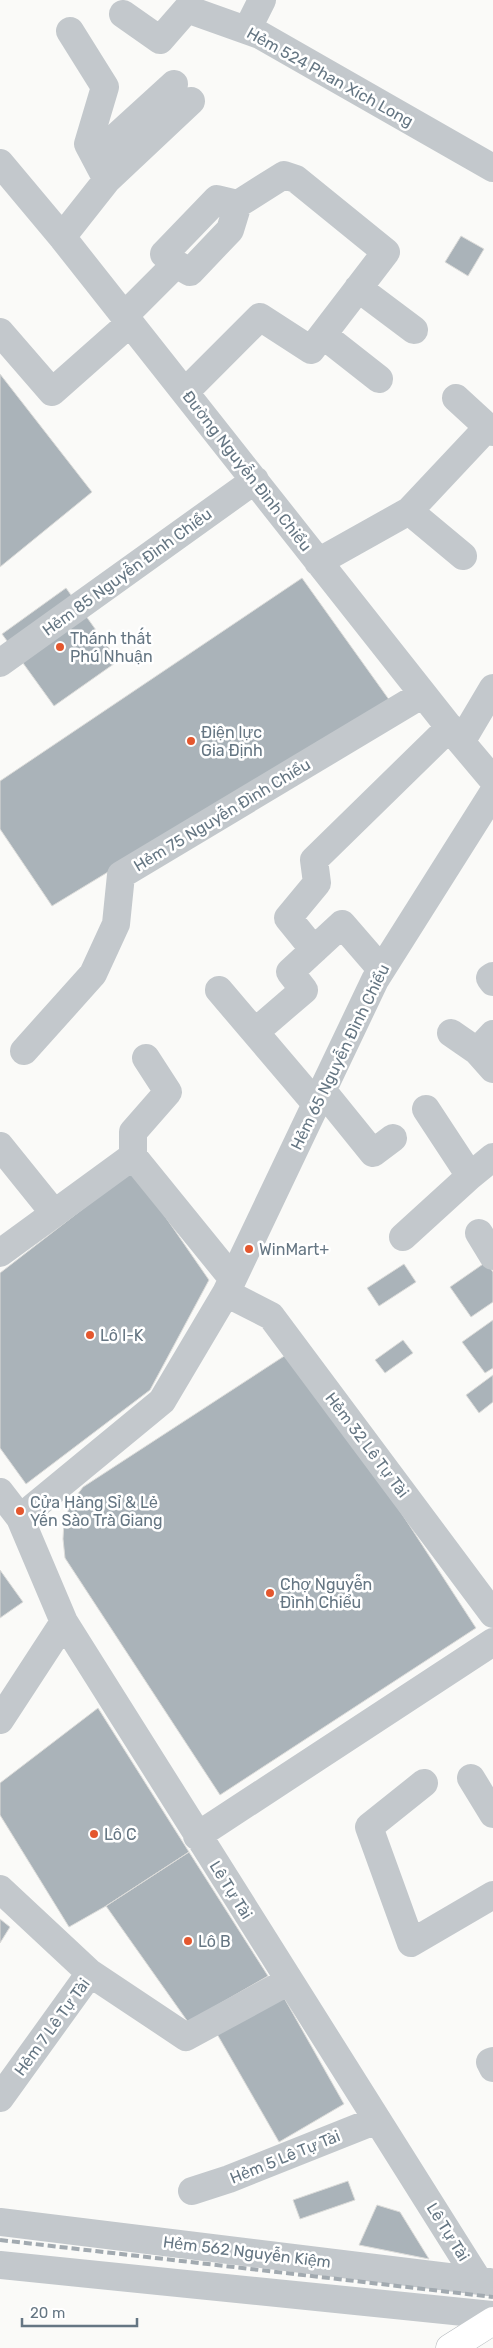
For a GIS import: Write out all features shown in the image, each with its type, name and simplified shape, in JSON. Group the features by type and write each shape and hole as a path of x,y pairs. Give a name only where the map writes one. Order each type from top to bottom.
{"main road":[{"path":"450,2348 493,2321"}],"street":[{"path":"247,30 262,0"},
{"name":"Hẻm 524 Phan Xích Long","path":"122,14 160,40 187,8 247,30 268,39 493,168"},
{"path":"70,31 105,86 88,144 101,168"},
{"path":"62,237 101,168 183,93"},
{"name":"Đường Nguyễn Đình Chiểu","path":"0,163 62,237 318,562 493,780"},
{"path":"0,332 52,392 127,319 176,264 164,254 217,199 238,204 284,175 296,179 386,252 311,350 260,317 185,392"},
{"path":"358,288 414,330"},
{"path":"323,335 379,379"},
{"path":"318,562 409,511 491,430 456,398"},
{"name":"Hẻm 85 Nguyễn Đình Chiểu","path":"0,663 254,480"},
{"path":"409,511 463,556"},
{"path":"314,950 288,918 317,883 314,860 456,735 493,688"},
{"name":"Hẻm 75 Nguyễn Đình Chiểu","path":"24,1051 93,974 116,924 121,875 423,694"},
{"name":"Hẻm 65 Nguyễn Đình Chiểu","path":"20,1518 162,1401 229,1285 382,969 493,793"},
{"path":"255,1032 304,990 290,972 342,924 382,969"},
{"path":"493,976 490,978 493,982"},
{"path":"219,990 255,1032 373,1153 393,1138"},
{"path":"451,1033 488,1051"},
{"path":"146,1058 168,1092 133,1132 133,1156 229,1285"},
{"path":"426,1108 470,1176"},
{"path":"0,1146 54,1213"},
{"path":"0,1253 133,1156"},
{"path":"403,1237 493,1157"},
{"path":"479,1233 493,1256"},
{"name":"Hẻm 32 Lê Tự Tài","path":"229,1285 271,1316 493,1614"},
{"name":"Lê Tự Tài","path":"0,1492 20,1518 64,1622 377,2120 485,2281"},
{"path":"2,1713 64,1622"},
{"path":"197,1836 493,1642"},
{"path":"471,1778 493,1814"},
{"path":"424,1783 369,1827 412,1943 493,1896"},
{"path":"0,1889 90,1973"},
{"name":"Hẻm 7 Lê Tự Tài","path":"0,2098 90,1973 186,2037 289,1981"},
{"path":"493,2061 490,2062 493,2068"},
{"name":"Hẻm 5 Lê Tự Tài","path":"192,2191 229,2179 377,2120"},
{"name":"Hẻm 562 Nguyễn Kiệm","path":"0,2222 485,2281"},
{"path":"0,2266 493,2315"}],"building":[{"path":"461,236 484,249 468,276 445,262"},
{"path":"0,374 92,492 0,567"},
{"name":"Điện lực Gia Định","path":"302,578 390,701 52,906 0,829 0,781"},
{"name":"Thánh thất Phú Nhuận","path":"66,588 118,661 54,706 2,634"},
{"name":"Lô I-K","path":"133,1170 209,1280 150,1390 26,1484 0,1448 0,1273"},
{"path":"486,1262 493,1272 493,1302 471,1317 450,1287"},
{"path":"404,1264 416,1282 379,1306 367,1288"},
{"path":"493,1320 493,1368 485,1373 462,1342"},
{"path":"403,1340 413,1353 385,1373 375,1360"},
{"name":"Chợ Nguyễn Đình Chiểu","path":"295,1349 476,1628 220,1795 65,1558 64,1521 71,1503 83,1487"},
{"path":"493,1375 493,1402 479,1413 466,1395"},
{"path":"0,1570 23,1602 0,1618"},
{"name":"Lô C","path":"98,1708 189,1852 106,1906 69,1927 0,1815 0,1783"},
{"name":"Lô B","path":"189,1852 268,1976 188,2022 106,1906"},
{"path":"0,1919 10,1927 0,1943"},
{"path":"283,1996 344,2104 279,2142 217,2034"},
{"path":"348,2181 355,2200 300,2219 293,2200"},
{"path":"377,2205 400,2212 429,2259 359,2245"}],"railway":[{"path":"0,2240 493,2297"}],"place":[{"name":"Thánh thất Phú Nhuận","path":"60,647"},
{"name":"Điện lực Gia Định","path":"191,741"},
{"name":"WinMart+","path":"249,1249"},
{"name":"Lô I-K","path":"90,1335"},
{"name":"Cửa Hàng Sỉ & Lẻ Yến Sào Trà Giang","path":"20,1511"},
{"name":"Chợ Nguyễn Đình Chiểu","path":"270,1593"},
{"name":"Lô C","path":"94,1834"},
{"name":"Lô B","path":"188,1941"}]}
